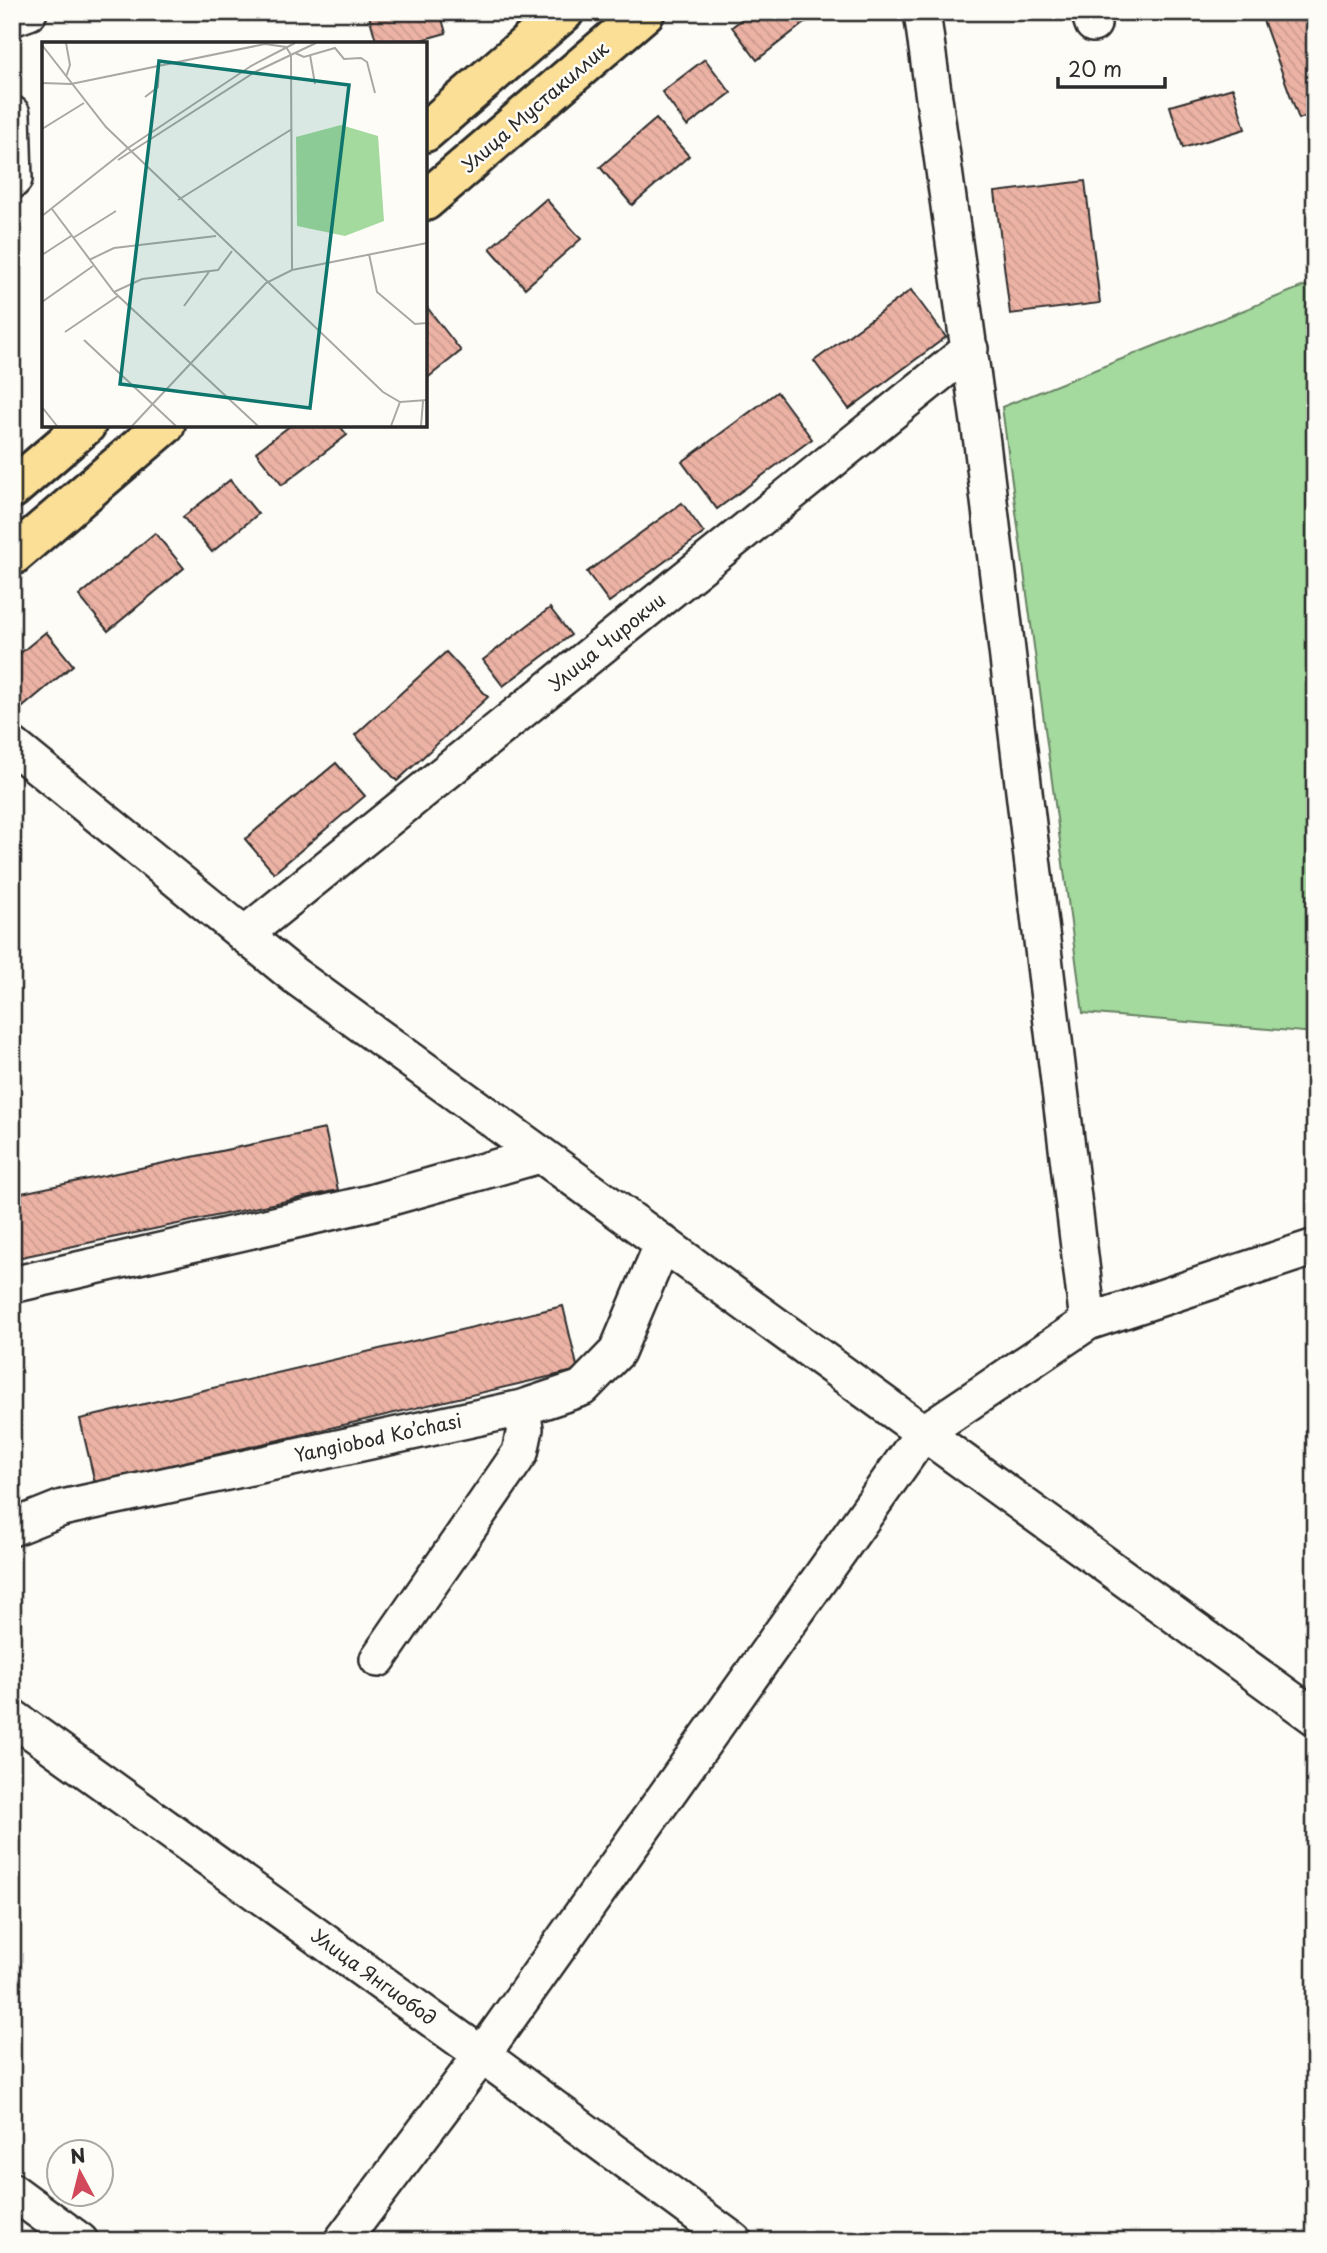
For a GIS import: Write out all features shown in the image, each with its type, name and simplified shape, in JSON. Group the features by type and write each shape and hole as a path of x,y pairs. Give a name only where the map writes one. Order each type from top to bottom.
{"main road":[{"path":"427,130 564,12"},
{"name":"Улица Мустакиллик","path":"427,199 645,12"},
{"path":"12,489 84,427"},
{"path":"12,556 163,427"}],"street":[{"path":"12,18 29,12"},
{"path":"922,12 970,349 1088,1322"},
{"path":"12,114 12,181"},
{"name":"Улица Чирокчи","path":"244,935 970,349"},
{"path":"12,745 295,976 1315,1717"},
{"path":"12,1285 370,1203 540,1155"},
{"name":"Yangiobod Ko’chasi","path":"12,1528 62,1508 522,1408 582,1388 617,1352 663,1244"},
{"path":"342,2241 482,2055 923,1433 1088,1322 1315,1247"},
{"path":"378,1659 520,1453 525,1429 522,1408"},
{"name":"Улица Янгиобод","path":"12,1717 482,2055 734,2241"},
{"path":"12,2191 80,2241"}],"green space":[{"path":"1304,286 1315,287 1315,1033 1083,1013 1002,407"}],"building":[{"path":"368,12 440,12 446,33 414,42 376,42"},
{"path":"751,12 810,12 813,16 757,60 732,27"},
{"path":"1260,12 1315,12 1315,113 1299,119"},
{"path":"705,59 731,93 687,126 662,92"},
{"path":"1233,88 1245,129 1183,148 1170,106"},
{"path":"656,119 689,156 632,205 600,167"},
{"path":"1085,181 1100,303 1010,314 995,192"},
{"path":"546,199 581,239 525,288 490,248"},
{"path":"911,290 946,337 849,409 814,361"},
{"path":"427,307 461,351 427,378"},
{"path":"777,392 812,439 717,509 682,462"},
{"path":"288,427 341,427 347,435 282,485 256,452"},
{"path":"230,480 258,514 212,552 183,517"},
{"path":"682,503 704,533 609,602 587,572"},
{"path":"155,533 184,568 108,631 79,596"},
{"path":"550,608 571,635 503,686 483,660"},
{"path":"46,632 73,665 18,711 12,704 12,660"},
{"path":"446,652 488,697 397,781 355,735"},
{"path":"336,763 365,796 274,873 245,839"},
{"path":"325,1129 338,1190 12,1259 12,1195"},
{"path":"563,1306 578,1370 95,1483 80,1419"}]}
